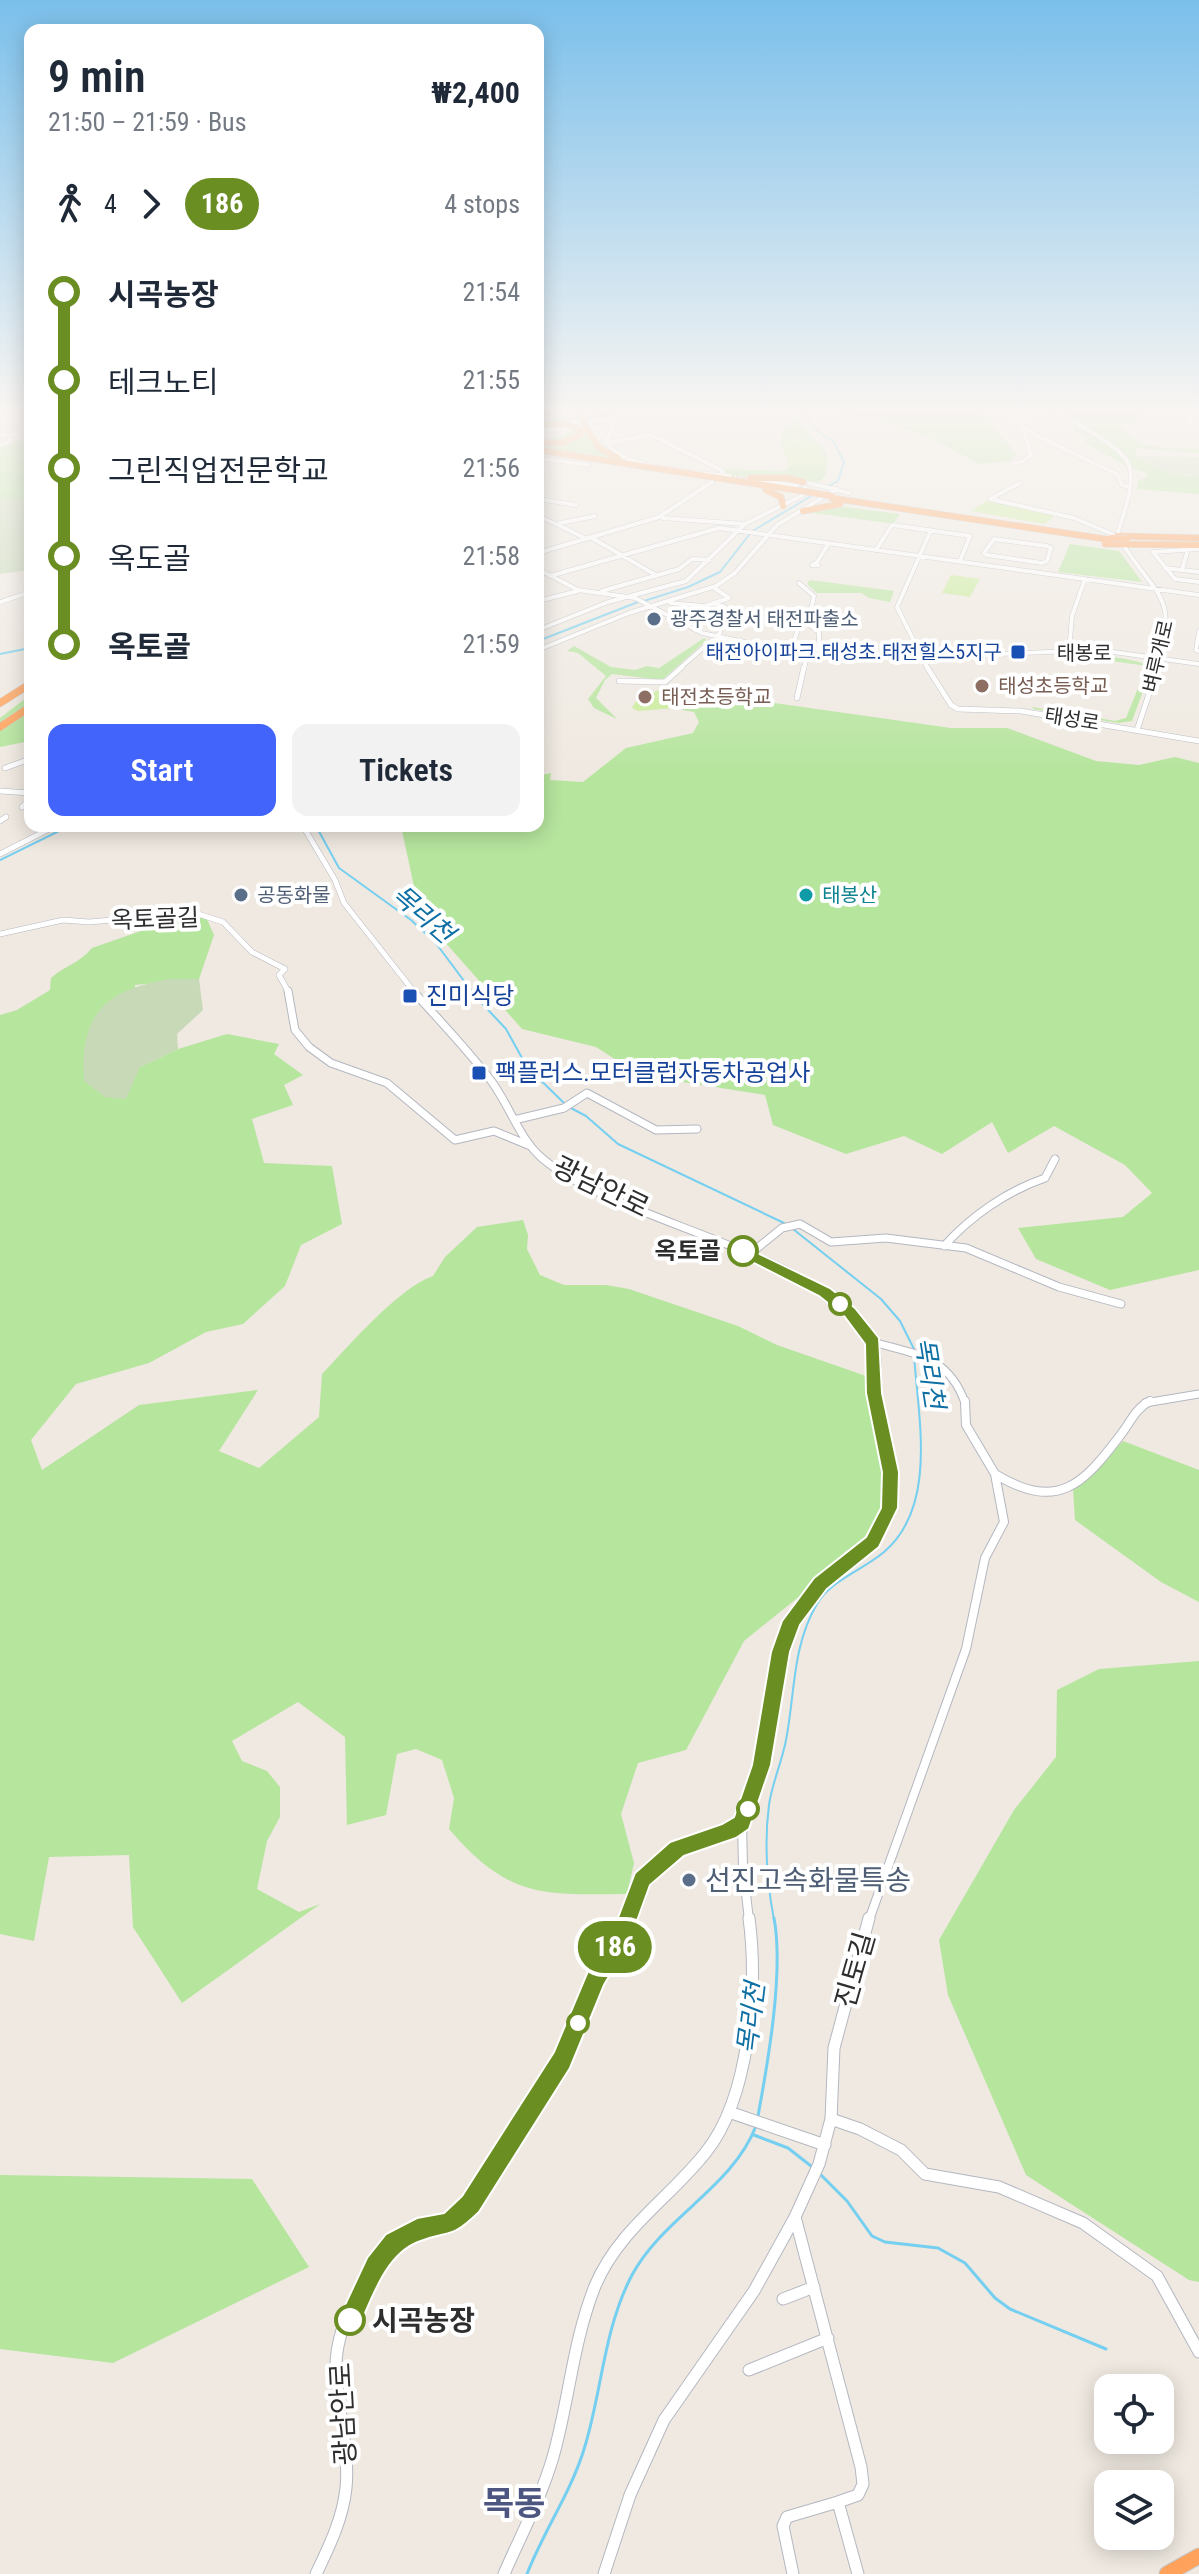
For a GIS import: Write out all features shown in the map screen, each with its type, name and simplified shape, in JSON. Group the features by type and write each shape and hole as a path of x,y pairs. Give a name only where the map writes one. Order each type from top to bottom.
{"highway":[{"path":"1061,532 1120,540 1199,543"},
{"path":"1061,532 1120,540 1199,543"},
{"path":"0,697 24,682"},
{"path":"0,703 24,689"},
{"path":"0,727 24,711"},
{"path":"1167,2574 1199,2556"}],"street":[{"path":"573,532 585,538"},
{"path":"544,551 608,532"},
{"path":"550,576 696,532"},
{"path":"544,628 608,602 686,581 738,532"},
{"path":"758,532 1196,595"},
{"path":"876,550 886,532"},
{"name":"태성로","path":"930,532 897,607 921,651 920,657 954,707 1021,711 1199,741"},
{"path":"945,532 971,536 960,561"},
{"path":"1107,532 1120,540 1121,532"},
{"path":"544,648 652,605 713,587 732,576 766,534"},
{"path":"591,537 656,575"},
{"path":"992,539 1022,542 1051,548 1045,562 984,553 992,539"},
{"name":"벼루개로","path":"1120,540 1164,602 1168,622 1150,695 1137,730"},
{"path":"1011,568 1022,542"},
{"path":"817,562 829,543"},
{"path":"1199,543 1188,549 1153,552 1175,579 1199,582"},
{"path":"1182,570 1188,549"},
{"path":"600,592 679,569 692,559 710,560"},
{"path":"1165,568 1199,572"},
{"path":"544,572 581,590 633,597"},
{"path":"1069,652 1072,616 1085,579"},
{"path":"1127,585 1144,585 1149,579"},
{"path":"799,583 814,596 808,624"},
{"path":"713,587 729,595 715,604"},
{"path":"544,599 581,590"},
{"path":"0,602 24,594"},
{"path":"1164,602 1176,595 1196,595"},
{"name":"태봉로","path":"633,597 652,605 684,626 715,637 791,650 920,657 1099,650 1199,664"},
{"path":"619,681 665,682 720,633 725,607 715,604 685,606 668,602"},
{"path":"791,650 799,626 808,624 819,632 819,652"},
{"path":"1199,631 1196,650 1199,651"},
{"path":"797,698 808,651"},
{"path":"5,768 24,761"},
{"path":"0,791 24,793"},
{"path":"0,854 43,832"},
{"name":"광남안로","path":"307,832 335,880 344,903 429,1011 491,1080 529,1145 544,1160 585,1185 750,1254 824,1292 849,1312 873,1342"},
{"name":"옥토골길","path":"0,934 63,920 89,922 189,913 216,918 252,952 285,969 279,975 291,997 295,1030 315,1052 331,1063 387,1083 455,1140 468,1140 485,1132 497,1132 529,1145"},
{"path":"514,1120 549,1113 575,1103 587,1093 656,1130 697,1129"},
{"path":"944,1246 964,1224 1025,1185 1045,1178 1055,1159"},
{"path":"750,1254 782,1228 804,1225 831,1242 886,1238 966,1248 1050,1284 1121,1304"},
{"path":"504,2574 537,2504 554,2455 580,2330 596,2283 623,2236 706,2152 722,2129 729,2112 752,1985 752,1943 739,1851 742,1823 762,1765 781,1652 792,1621 821,1583 872,1542 889,1508 890,1472 874,1393 873,1342"},
{"name":"진토길","path":"604,2574 630,2495 664,2420 741,2313 795,2217 816,2170 831,2119 834,2048 866,1928 966,1649 985,1558 1004,1522 995,1474 966,1425 965,1400 946,1369 926,1357 873,1342"},
{"path":"995,1474 1023,1491 1042,1496 1052,1494 1082,1477 1119,1437 1140,1406 1161,1398 1186,1399 1199,1394"},
{"name":"광남안로","path":"316,2574 333,2536 346,2489 336,2362 347,2327 375,2266 384,2253 405,2235 450,2224 471,2204 562,2060 596,1978 622,1933 642,1879 678,1849 729,1831 742,1823"},
{"path":"729,2112 825,2145"},
{"path":"831,2119 860,2129 901,2150 925,2174 999,2187 1083,2223 1157,2276 1199,2352"},
{"path":"793,2574 783,2526 787,2517 858,2495 863,2484 795,2217"},
{"path":"783,2299 814,2287"},
{"path":"749,2370 828,2338"},
{"path":"838,2502 858,2574"}],"green space":[{"path":"0,532 24,532 24,571 0,574"},
{"path":"1070,544 1119,551 1142,582 1058,572"},
{"path":"951,575 980,579 970,597 942,593"},
{"path":"810,580 894,591 890,602 869,598 861,593 817,593 807,584"},
{"path":"704,638 707,640 662,680 612,674 605,680 596,698 617,719 594,708 588,699 606,676 578,653 567,651 574,646 611,667 635,670 647,666 659,668"},
{"path":"1083,657 1118,658 1152,667 1132,721 1118,723 1032,707 1115,721 1126,718 1147,666"},
{"path":"668,686 689,692 676,708 638,711 632,708 637,699"},
{"path":"697,692 951,728 1007,728 1096,761 1139,765 1175,757 1199,763 1199,1270 1110,1290 1036,1259 1018,1228 1123,1217 1152,1193 1125,1165 1054,1126 1008,1153 992,1122 942,1154 904,1136 846,1154 773,1125 765,1095 683,1082 624,1065 596,1047 522,1029 420,914 402,832 544,832 544,775 551,773 550,780 583,782 626,748 693,733 699,722 694,712 682,710"},
{"path":"24,700 24,742 0,747 0,718"},
{"path":"190,914 206,917 214,935 199,979 135,985 140,1067 178,1049 227,1034 279,1044 274,1054 303,1075 284,1085 293,1105 252,1119 264,1163 332,1166 342,1224 301,1245 285,1286 243,1324 206,1332 149,1363 76,1384 31,1440 42,1470 139,1405 258,1390 219,1451 259,1468 319,1417 322,1374 374,1319 405,1292 433,1276 445,1257 477,1227 523,1220 528,1235 527,1249 540,1275 564,1285 606,1285 629,1289 738,1326 777,1345 866,1376 888,1474 887,1498 868,1541 744,1641 686,1750 638,1763 621,1814 634,1863 627,1894 549,1892 528,1888 490,1868 449,1829 454,1798 442,1760 416,1749 397,1754 386,1815 347,1825 345,1737 298,1702 232,1741 242,1761 267,1771 280,1787 280,1817 267,1841 257,1889 299,1912 320,1904 182,2003 133,1927 129,1855 49,1857 34,1941 0,1934 0,1015 17,1010 50,990 51,978 92,948"},
{"path":"199,979 203,1010 177,1034 178,1049 140,1067 126,1099 105,1097 84,1081 86,1038 92,1021 114,998 149,983"},
{"path":"1123,1441 1199,1470 1199,1602 1161,1582 1075,1520 1073,1489"},
{"path":"1199,1661 1199,2282 1189,2280 1026,2175 948,1995 939,1940 1014,1810 1056,1757 1057,1690 1099,1669"},
{"path":"0,2175 252,2179 309,2267 113,2363 0,2349"}],"waterway":[{"path":"644,601 688,587 720,572 749,535"},
{"path":"544,639 638,602"},
{"path":"0,654 24,649"},
{"path":"0,860 57,832"},
{"name":"목리천","path":"319,832 339,868 411,920 435,942 476,997 506,1029 527,1067 564,1103"},
{"name":"목리천","path":"569,1107 586,1116 618,1144 784,1223"},
{"name":"목리천","path":"793,1229 881,1299 900,1321 914,1349"},
{"name":"목리천","path":"774,1920 767,1863 767,1819 786,1740 803,1637 823,1596 884,1552 901,1533 912,1511 921,1460 914,1355"},
{"name":"목리천","path":"758,2116 776,1990 774,1918"},
{"name":"목리천","path":"527,2574 579,2463 591,2425 615,2316 632,2275 661,2236 731,2167 756,2126"},
{"path":"754,2135 788,2148 811,2166"},
{"path":"819,2173 847,2201 872,2236 885,2242 938,2248 965,2263 995,2298 1010,2309 1106,2349"}],"bus line":[{"name":"186","path":"350,2320 375,2266 394,2242 417,2230 450,2224 471,2204 562,2060 596,1978 622,1933 642,1879 678,1849 729,1831 742,1823 762,1765 781,1652 792,1621 821,1583 862,1552 881,1530 891,1497 890,1472 874,1393 876,1351 873,1342 840,1303 798,1277 743,1251"}],"place":[{"name":"광주경찰서 태전파출소","path":"654,619"},
{"name":"태전아이파크.태성초.태전힐스5지구","path":"1018,652"},
{"name":"태성초등학교","path":"982,686"},
{"name":"태전초등학교","path":"645,697"},
{"name":"공동화물","path":"241,895"},
{"name":"태봉산","path":"806,895"},
{"name":"진미식당","path":"410,996"},
{"name":"팩플러스.모터클럽자동차공업사","path":"479,1073"},
{"name":"옥토골","path":"743,1251"},
{"name":"선진고속화물특송","path":"689,1880"},
{"name":"시곡농장","path":"350,2320"}],"district":[{"name":"목동","path":"514,2503"}]}
